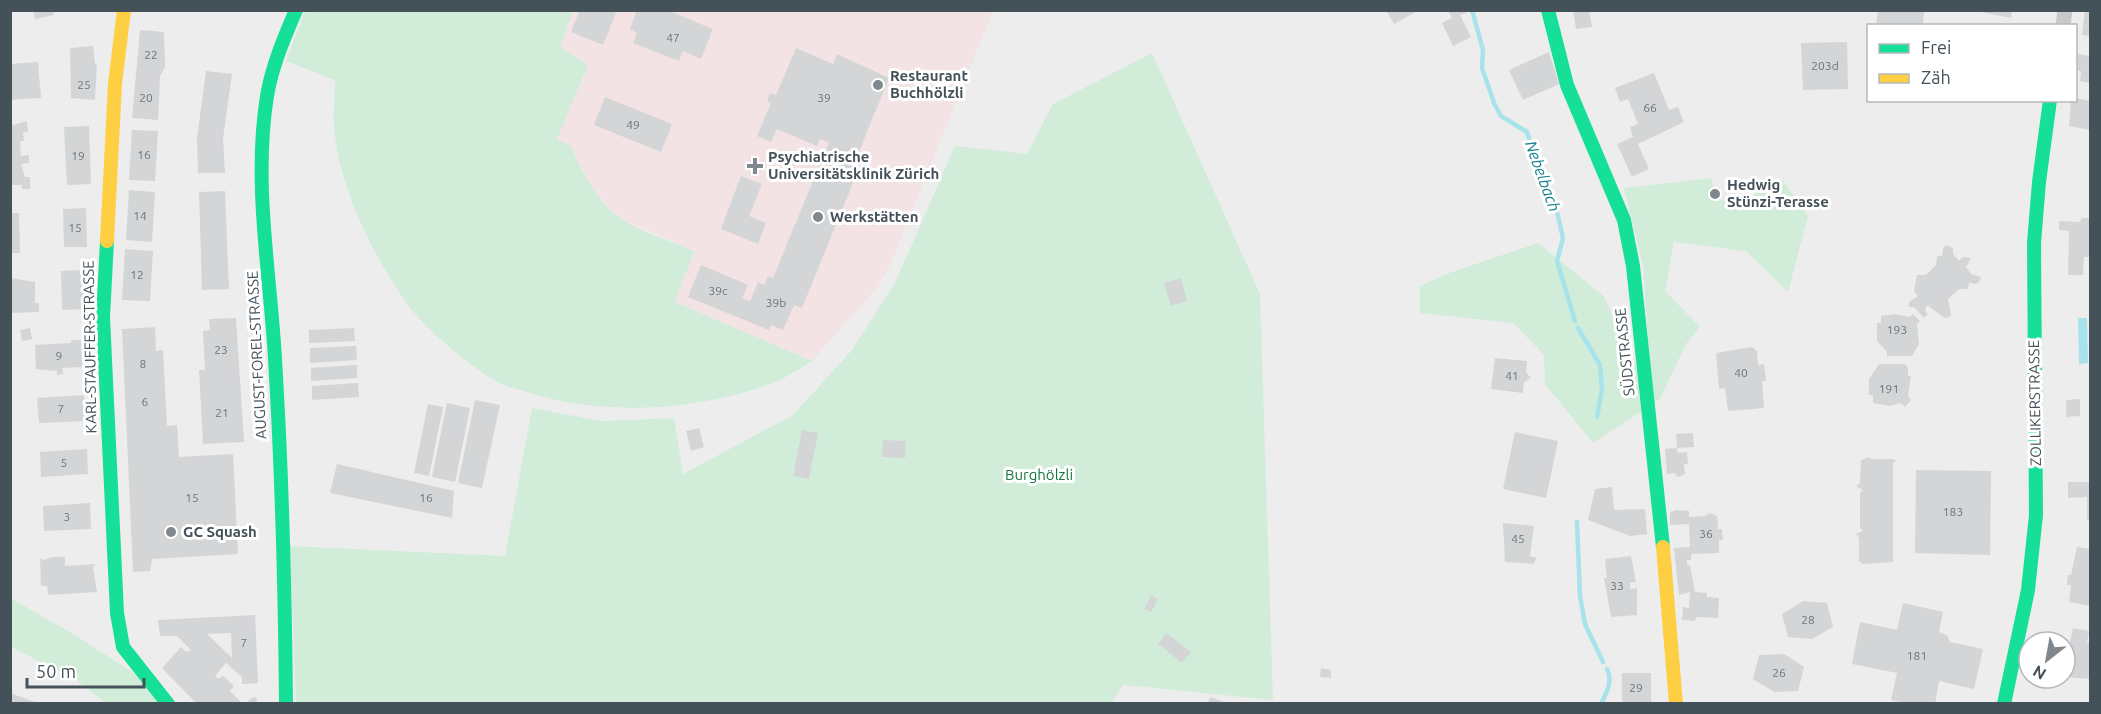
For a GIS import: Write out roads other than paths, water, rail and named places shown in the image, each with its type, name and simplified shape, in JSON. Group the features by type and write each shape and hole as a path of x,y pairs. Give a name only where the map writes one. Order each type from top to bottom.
{"street":[{"name":"KARL-STAUFFER-STRASSE","path":"124,10 115,84 103,317 117,613 123,647 168,704"},
{"name":"AUGUST-FOREL-STRASSE","path":"286,704 284,564 272,312 262,200 260,145 266,104 277,60 296,10"},
{"name":"SÜDSTRASSE","path":"1548,10 1567,85 1624,220 1633,266 1662,529 1676,704"},
{"name":"ZOLLIKERSTRASSE","path":"2004,704 2019,640 2033,550 2037,459 2035,212 2050,102"}],"water":[{"path":"2078,318 2087,318 2088,363 2079,364"}],"waterway":[{"name":"Nebelbach","path":"1472,10 1483,50 1482,68 1494,103 1501,116 1527,132 1541,176 1554,199 1563,238 1557,261 1575,321"},
{"name":"Nebelbach","path":"1578,328 1600,365 1602,389 1597,417"},
{"name":"Nebelbach","path":"1577,522 1580,596 1585,624 1603,662"},
{"name":"Nebelbach","path":"1601,704 1609,682 1607,669"}],"place":[{"name":"Restaurant Buchhölzli","path":"878,85"},
{"name":"Psychiatrische Universitätsklinik Zürich","path":"755,166"},
{"name":"Hedwig Stünzi-Terasse","path":"1715,194"},
{"name":"Werkstätten","path":"818,217"},
{"name":"GC Squash","path":"171,532"}],"park label":[{"name":"Burghölzli","path":"1039,475"}]}
